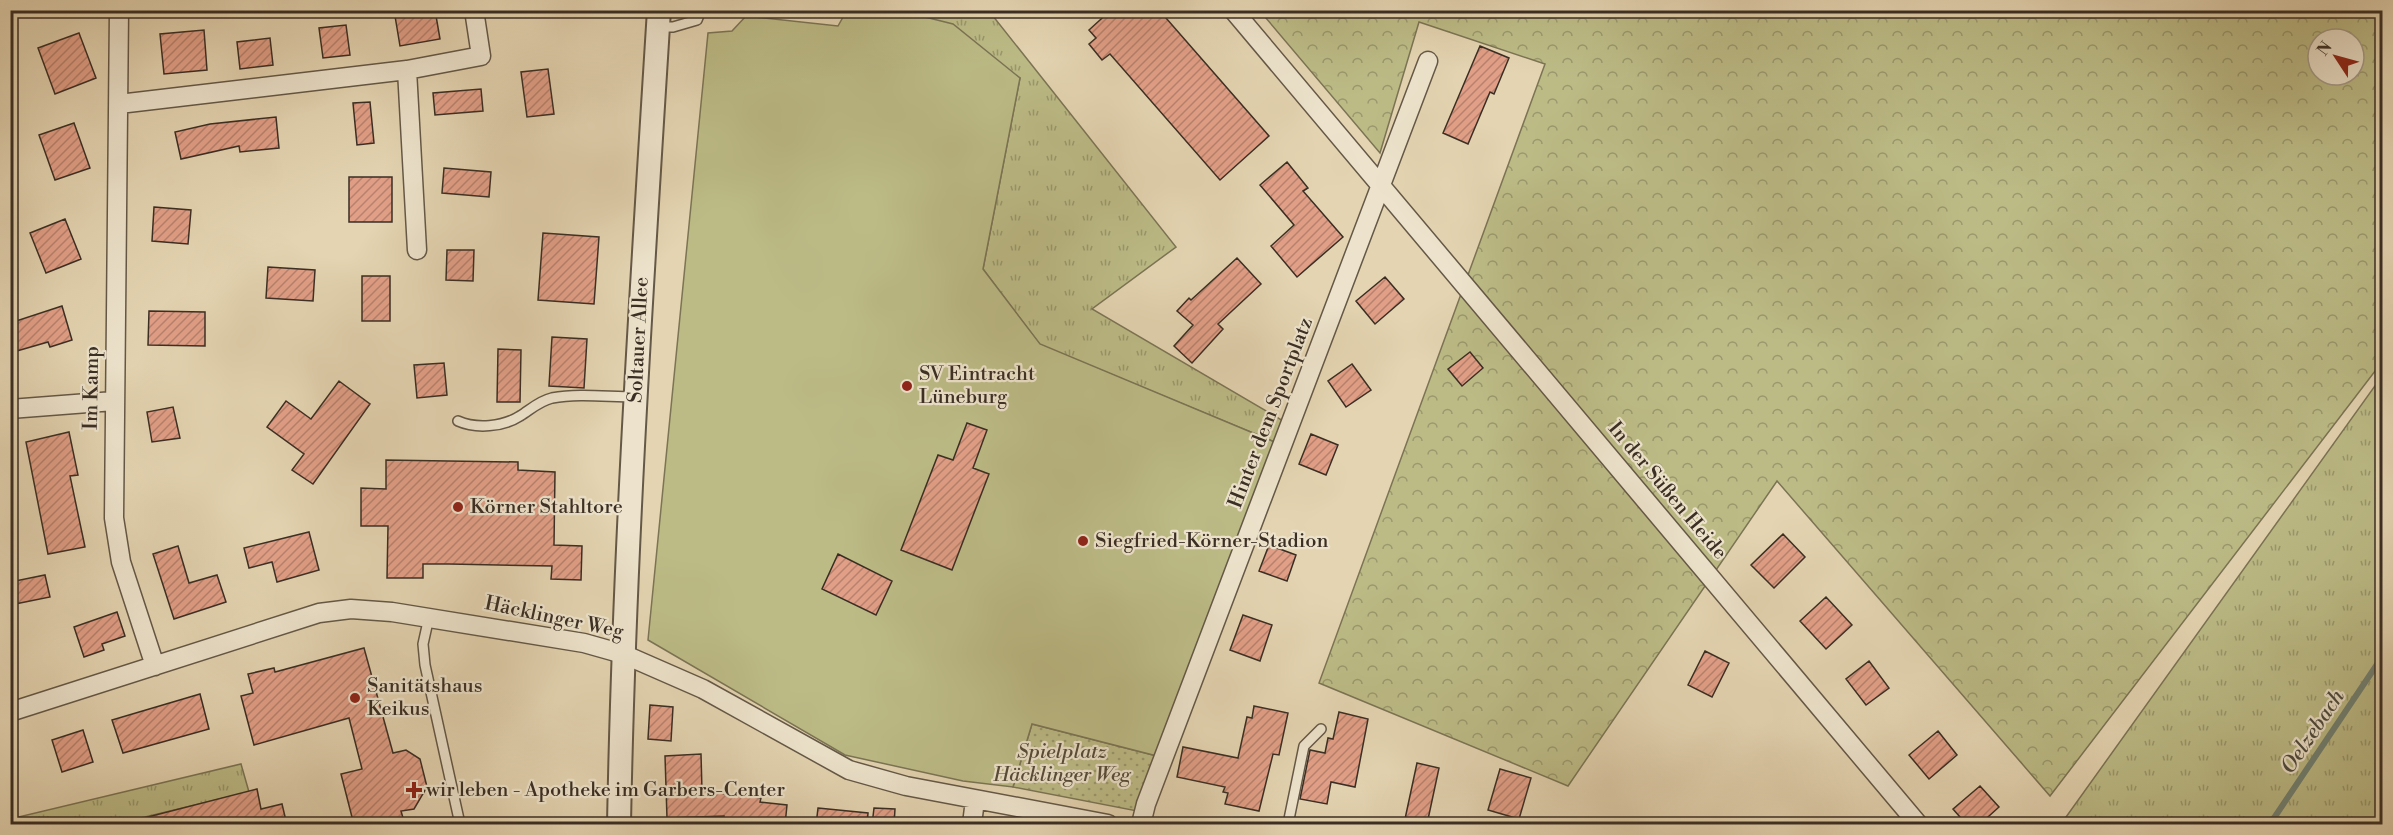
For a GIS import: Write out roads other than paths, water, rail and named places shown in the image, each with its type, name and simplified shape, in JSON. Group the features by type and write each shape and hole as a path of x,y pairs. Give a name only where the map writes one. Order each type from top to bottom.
{"street":[{"name":"Im Kamp","path":"119,10 114,518 121,562 155,666"},
{"path":"119,104 407,70 481,56 474,10"},
{"name":"In der Süßen Heide","path":"1233,10 1918,825"},
{"name":"Soltauer Allee","path":"619,825 623,654 635,398 659,18"},
{"path":"1381,186 1428,61"},
{"path":"407,70 417,250"},
{"name":"Hinter dem Sportplatz","path":"1142,825 1146,804 1381,186"},
{"path":"10,409 114,402"},
{"name":"Häcklinger Weg","path":"10,712 319,613 351,609 392,612 534,633 623,654 703,689 849,770 906,786 1108,825"},
{"path":"972,825 975,800"}],"lane":[{"name":"Soltauer Allee","path":"659,18 673,27 697,20 701,10"},
{"path":"458,421 482,426 498,424 517,418 542,401 565,396 635,398"},
{"path":"429,617 423,644 425,665 460,825"},
{"path":"1288,825 1304,746 1321,729"}],"waterway":[{"name":"Oelzebach","path":"2270,824 2382,657"}],"place":[{"name":"SV Eintracht Lüneburg","path":"907,386"},
{"name":"Körner Stahltore","path":"458,507"},
{"name":"Siegfried-Körner-Stadion","path":"1083,541"},
{"name":"Sanitätshaus Keikus","path":"355,698"},
{"name":"wir leben - Apotheke im Garbers-Center","path":"414,790"}],"park label":[{"name":"Spielplatz Häcklinger Weg","path":"1062,764"}]}
